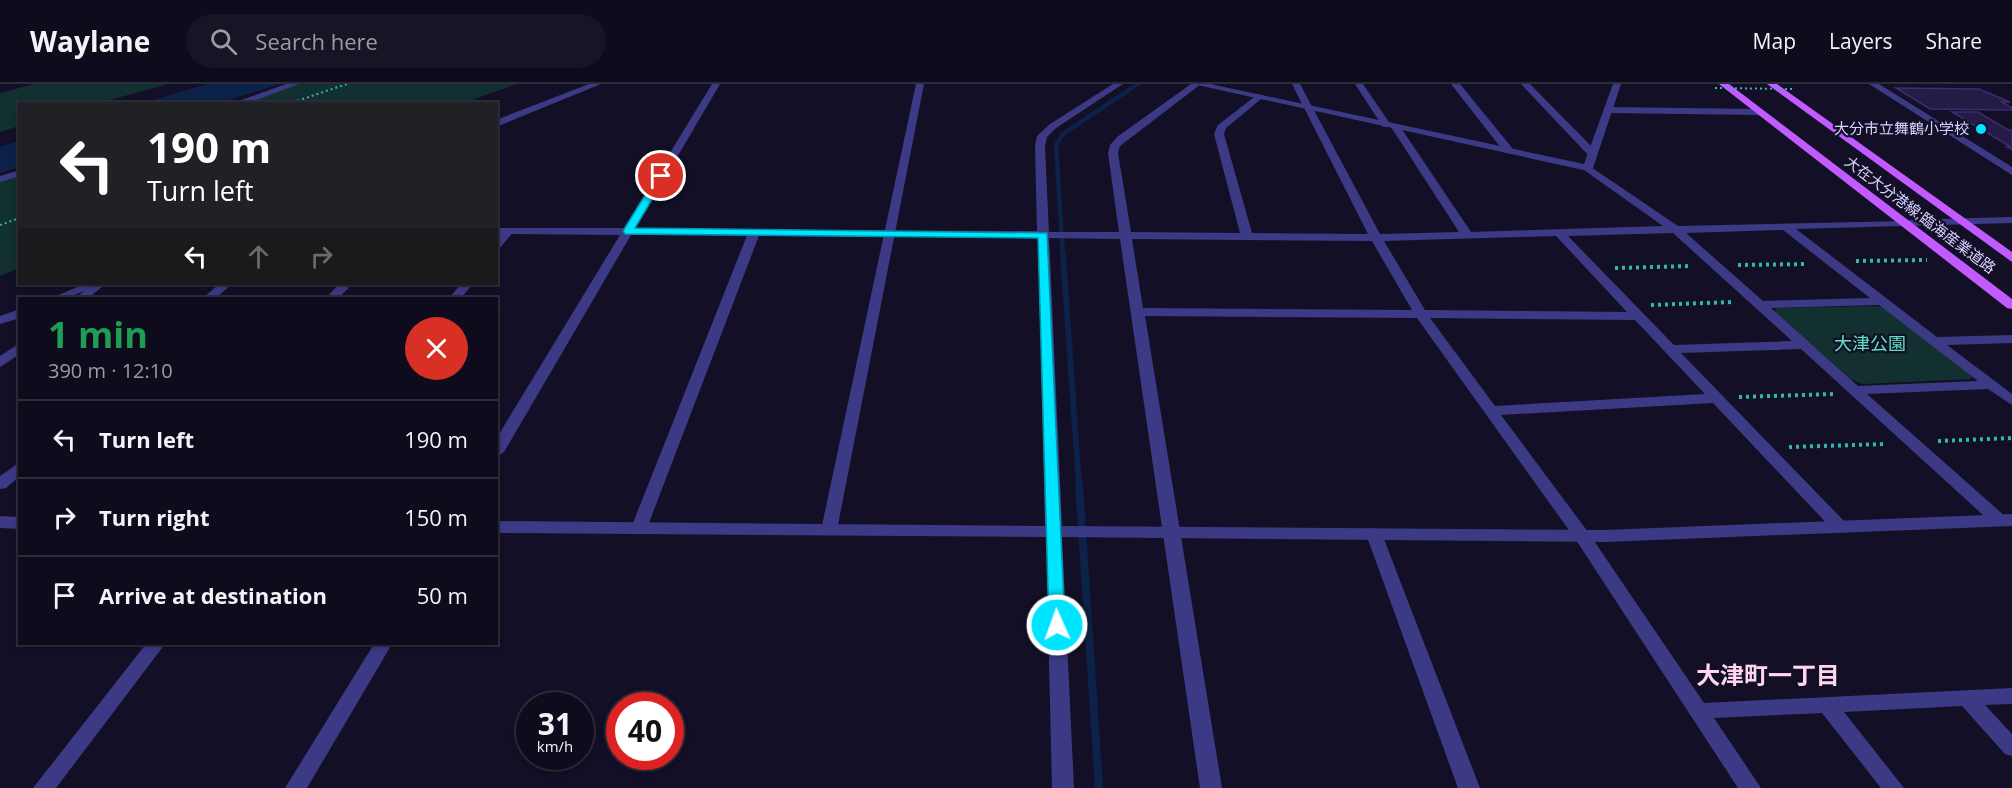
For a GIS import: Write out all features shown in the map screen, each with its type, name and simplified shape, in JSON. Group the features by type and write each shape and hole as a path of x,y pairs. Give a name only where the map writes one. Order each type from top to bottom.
{"main road":[{"name":"大在大分港線;臨海産業道路","path":"1771,84 2012,258"},
{"name":"大在大分港線;臨海産業道路","path":"1719,86 1759,112 2012,305"}],"street":[{"path":"240,102 295,84"},
{"path":"498,123 597,84"},
{"path":"498,449 716,84"},
{"path":"829,530 920,84"},
{"path":"1063,788 1062,532 1049,235 1040,146 1042,136 1053,126 1119,84"},
{"path":"1211,788 1113,153 1115,145 1134,129 1197,84 1588,168 1676,230 1913,442 2006,520"},
{"path":"1296,84 1376,238 1421,315 1582,536 1750,788"},
{"path":"1359,84 1467,235"},
{"path":"1455,84 1509,151"},
{"path":"1525,84 1593,154"},
{"path":"1588,168 1617,84"},
{"path":"1873,84 2012,172"},
{"path":"1247,236 1219,134 1221,128 1258,97"},
{"path":"0,179 18,174"},
{"path":"502,231 1376,238 2012,220"},
{"path":"1786,227 2012,401"},
{"path":"639,528 754,233"},
{"path":"1559,233 1840,527"},
{"path":"60,297 92,285"},
{"path":"82,297 99,285"},
{"path":"210,297 225,285"},
{"path":"333,297 345,285"},
{"path":"456,297 466,285"},
{"path":"1758,303 1882,301"},
{"path":"1137,312 1421,315 1634,311"},
{"path":"0,321 18,314"},
{"path":"1935,341 2012,339"},
{"path":"1670,349 1805,345"},
{"path":"0,363 18,349"},
{"path":"1856,391 1992,385"},
{"path":"1489,411 1717,398"},
{"path":"0,484 18,469"},
{"path":"498,527 1582,536 2006,520"},
{"path":"0,522 18,523"},
{"path":"1374,534 1469,788"},
{"path":"44,788 155,645"},
{"path":"296,788 382,645"},
{"path":"1699,711 2012,696"},
{"path":"1966,698 2012,748"},
{"path":"1827,705 1893,788"}],"lane":[{"path":"1607,110 1759,112"}],"path":[{"path":"294,102 347,84"},
{"path":"1719,86 1793,89"},
{"path":"0,225 18,219"},
{"path":"1594,269 1932,260"},
{"path":"1634,311 1758,303"},
{"path":"1717,398 1856,391"},
{"path":"1764,448 2012,438"}],"green space":[{"path":"35,84 168,84 103,102 18,102 18,126 0,132 0,93"},
{"path":"297,84 516,84 467,102 243,102"},
{"path":"18,173 18,268 0,276 0,180"},
{"name":"大津公園","path":"1875,306 1886,308 1972,375 1971,379 1863,384 1852,380 1775,312 1776,308"}],"water":[{"path":"208,84 280,84 222,102 146,102"},
{"path":"18,141 18,167 0,173 0,147"}],"building":[{"path":"1896,88 1979,89 2010,102 2002,102 2012,110 1930,109"},
{"path":"1952,112 1978,112 2008,130 2012,130 2012,150 2007,147 2011,147"}],"waterway":[{"path":"1063,257 1056,145 1063,134 1138,84"},
{"path":"1063,255 1079,485"},
{"path":"1079,484 1099,788"}],"place":[{"name":"大分市立舞鶴小学校","path":"1981,129"}],"district":[{"name":"大津町一丁目","path":"1768,676"}],"route":[{"path":"661,176 628,231 1044,235 1057,625"}]}
